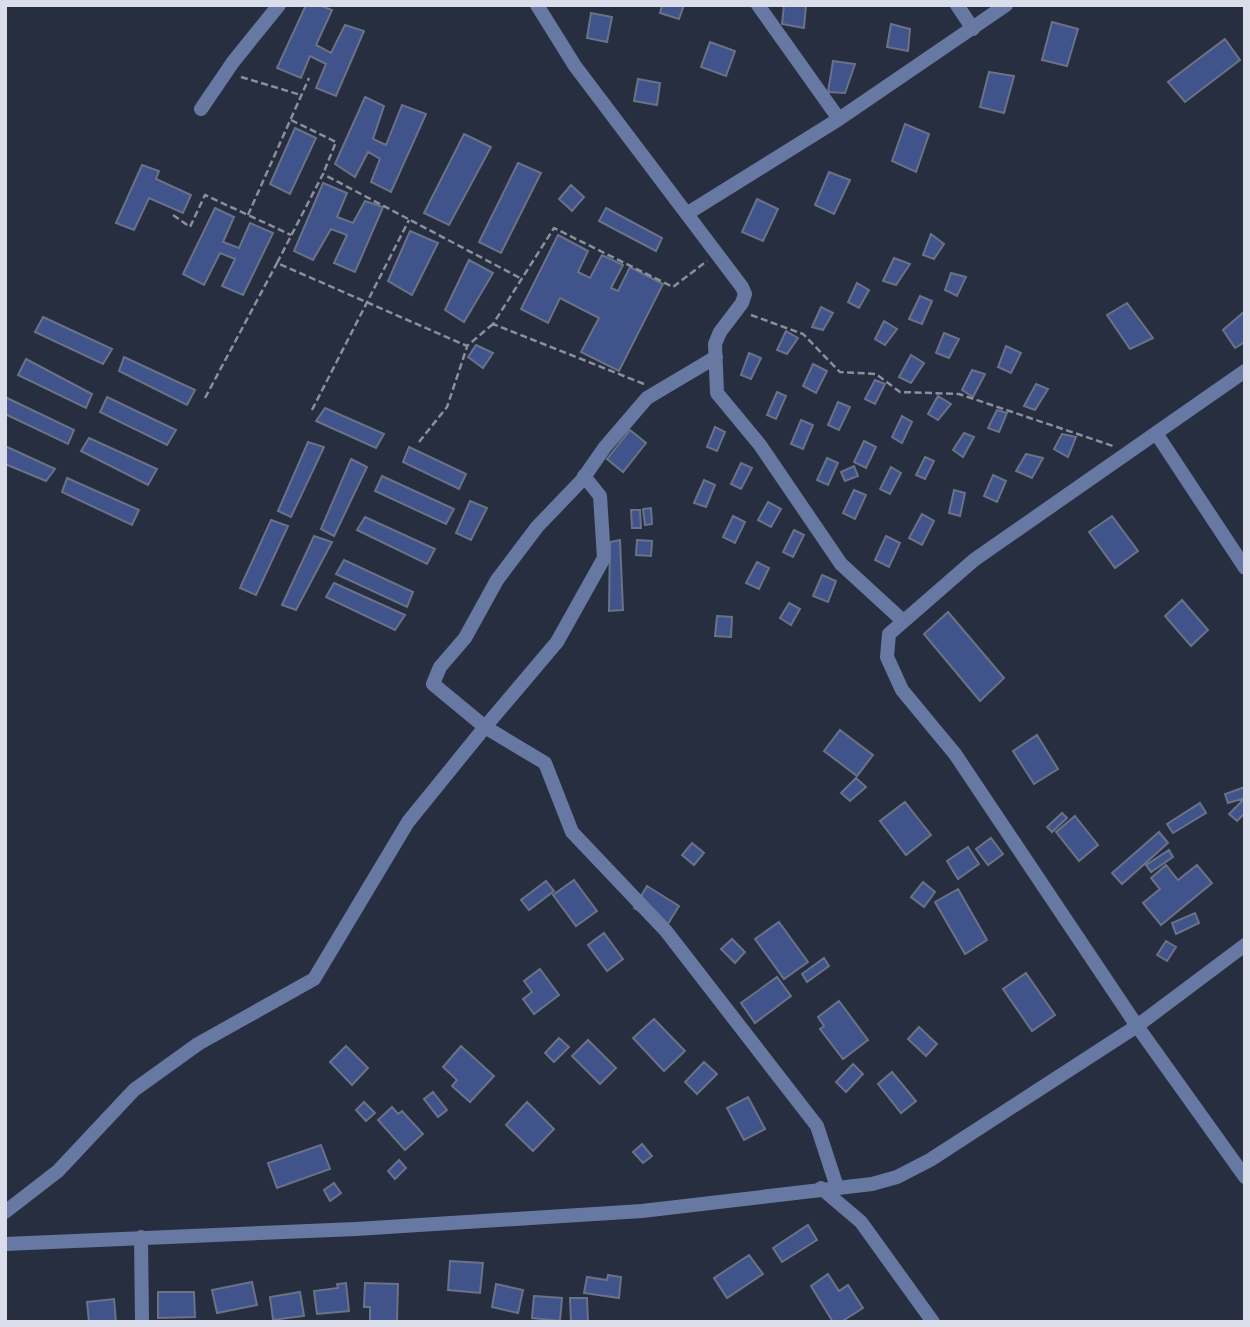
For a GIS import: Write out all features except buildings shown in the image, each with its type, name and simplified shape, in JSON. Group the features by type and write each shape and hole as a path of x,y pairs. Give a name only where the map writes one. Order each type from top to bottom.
{"street":[{"path":"201,109 226,72 279,5"},
{"path":"537,5 575,66 688,213 745,294 715,344 717,393 760,445 841,564 902,620"},
{"path":"758,5 839,119"},
{"path":"957,5 974,29"},
{"path":"688,213 839,119 1006,5"},
{"path":"716,357 647,398 584,476 537,527 497,580 465,638 440,667 433,684 485,727 545,763 572,832 666,932 817,1126 837,1187"},
{"path":"1245,371 974,560 889,634 887,657 902,690 955,754 1137,1026 1245,1177"},
{"path":"1156,433 1245,568"},
{"path":"5,1212 58,1171 134,1090 198,1044 314,979 408,822 557,642 604,558 600,496 584,476"},
{"path":"5,1244 356,1229 642,1211 897,1177 930,1160 1137,1026 1245,945"},
{"path":"821,1188 860,1222 933,1322"},
{"path":"141,1237 142,1322"}],"path":[{"path":"226,72 302,95"},
{"path":"248,215 309,78"},
{"path":"205,398 292,235 336,142 291,119"},
{"path":"323,174 522,279"},
{"path":"173,215 190,227 205,195 292,235"},
{"path":"312,410 409,220"},
{"path":"419,442 447,407 467,346 493,324 554,228 673,287 717,253"},
{"path":"277,263 467,346"},
{"path":"737,310 803,334 840,372 876,374 900,392 959,394 1129,452"},
{"path":"493,324 654,388"}]}
